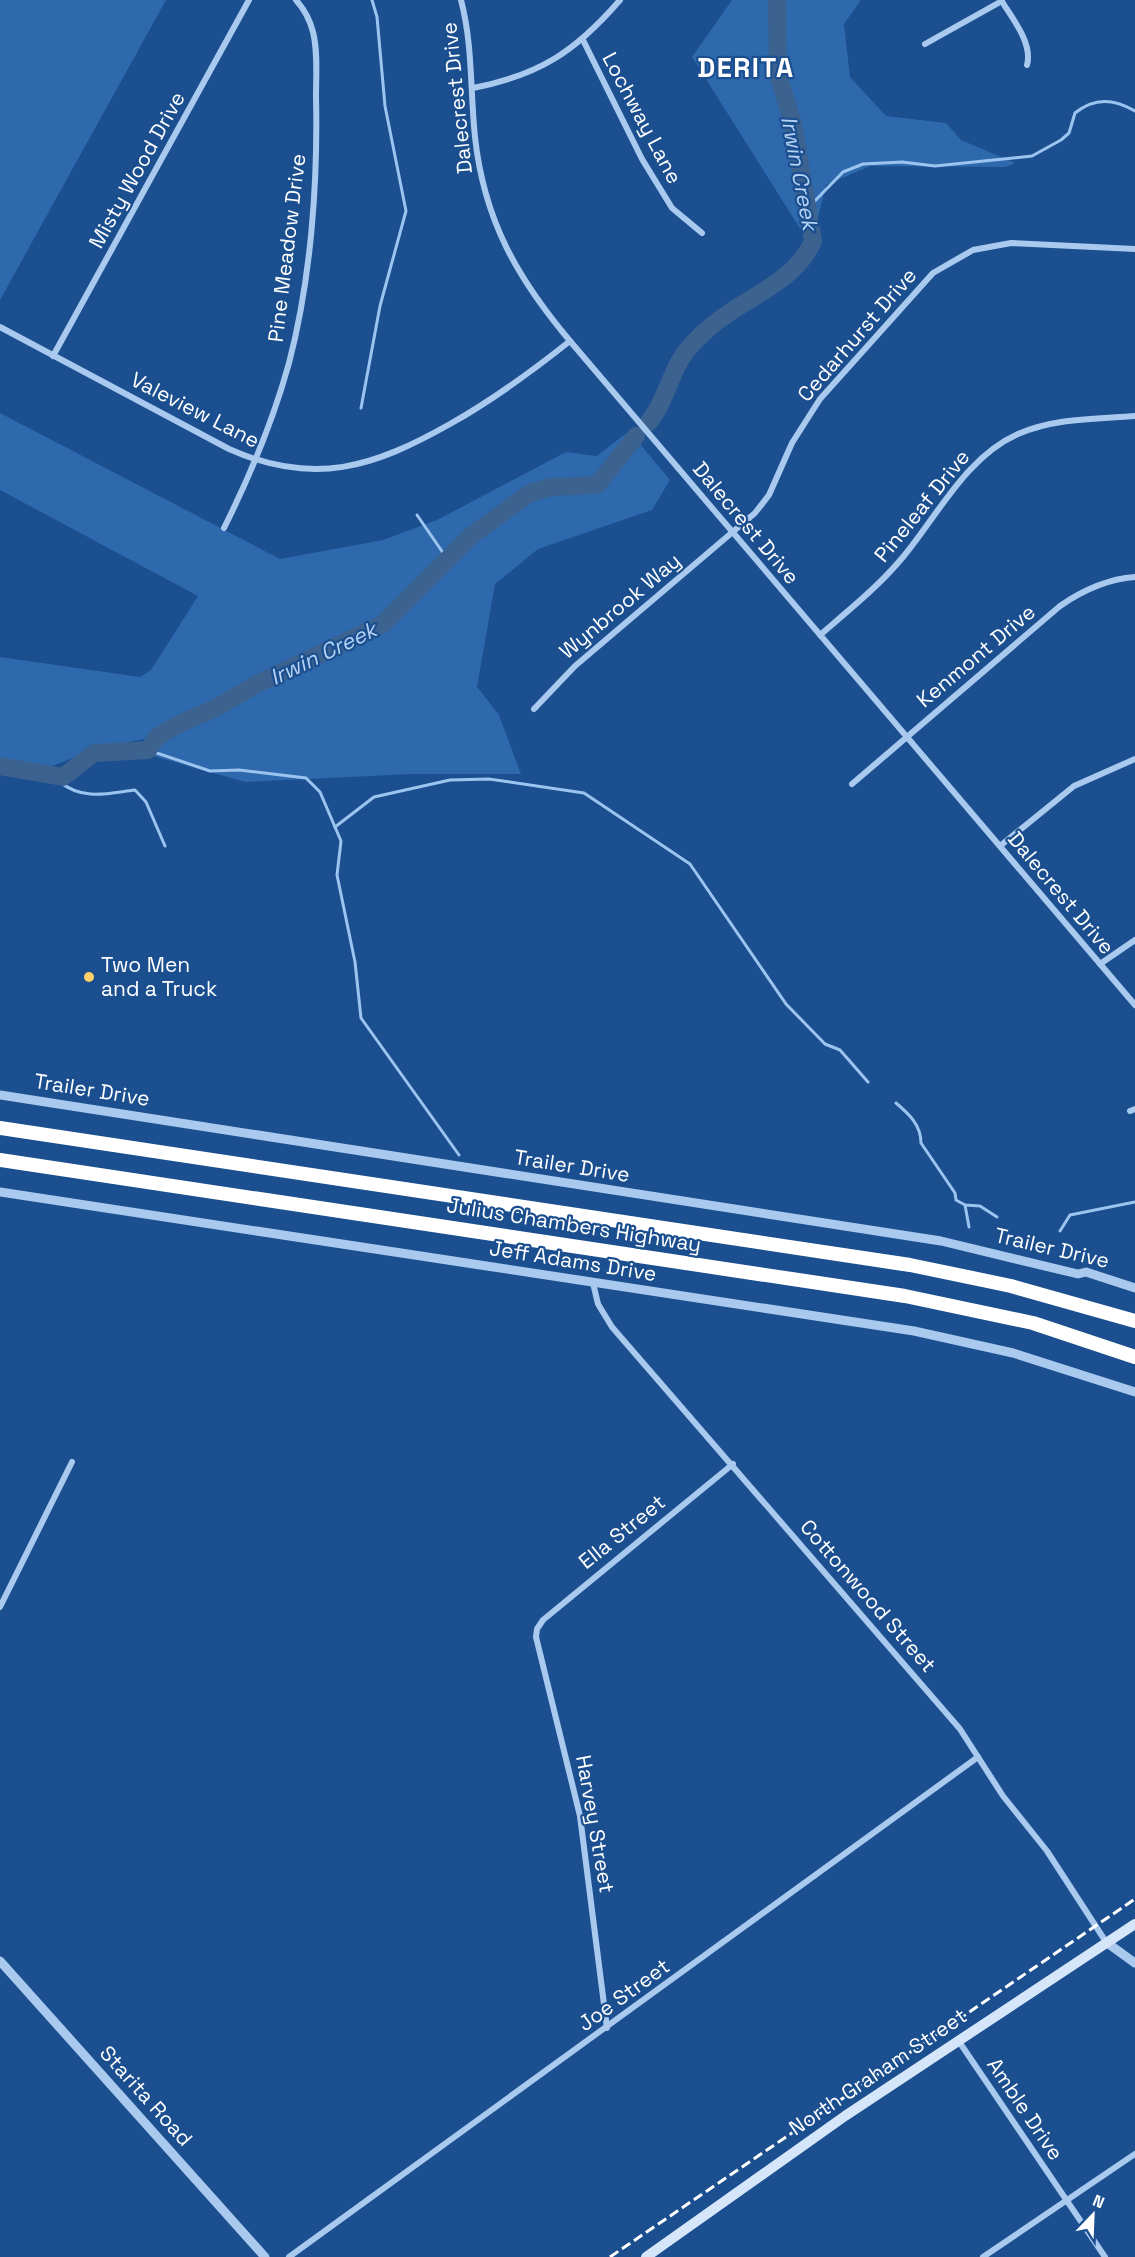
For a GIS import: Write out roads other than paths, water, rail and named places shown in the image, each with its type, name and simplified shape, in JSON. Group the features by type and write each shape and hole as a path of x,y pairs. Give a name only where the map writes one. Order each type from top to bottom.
{"highway":[{"name":"Julius Chambers Highway","path":"0,1128 910,1265 1011,1286 1135,1321"},
{"name":"Julius Chambers Highway","path":"0,1160 905,1296 1033,1323 1135,1357"}],"main road":[{"name":"North Graham Street","path":"646,2257 845,2116 1135,1924"}],"street":[{"name":"Misty Wood Drive","path":"53,356 249,0"},
{"name":"Pine Meadow Drive","path":"224,528 256,460 293,346 313,201 316,154 315,49 311,26 296,0"},
{"name":"Dalecrest Drive","path":"461,0 472,53 478,164 499,234 525,284 570,341 1135,1005"},
{"path":"473,88 528,74 561,56 583,40 620,0"},
{"path":"925,44 1001,0 1026,43 1029,58 1027,64"},
{"name":"Lochway Lane","path":"583,40 631,140 672,208 702,233"},
{"name":"Cedarhurst Drive","path":"733,533 755,513 769,495 796,435 820,399 933,273 973,250 1011,243 1135,249"},
{"name":"Valeview Lane","path":"0,327 230,449 256,460 290,467 330,469 386,457 412,446 493,400 570,341"},
{"name":"Pineleaf Drive","path":"820,635 881,581 968,472 998,446 1016,435 1052,423 1135,416"},
{"name":"Wynbrook Way","path":"534,709 574,666 733,533"},
{"name":"Kenmont Drive","path":"852,784 1060,606 1087,589 1109,581 1135,577"},
{"path":"1000,846 1074,786 1135,759"},
{"path":"1100,964 1135,940"},
{"name":"Trailer Drive","path":"0,1095 941,1241 1078,1274 1086,1272 1135,1288"},
{"name":"Jeff Adams Drive","path":"0,1192 936,1336 1044,1361 1135,1392"},
{"name":"Cottonwood Street","path":"593,1283 598,1304 612,1327 733,1464 960,1729 1005,1799 1047,1851 1106,1942"},
{"path":"0,1607 72,1462"},
{"name":"Ella Street","path":"537,1629 543,1620 570,1597 733,1464"},
{"name":"Harvey Street","path":"537,1629 536,1637 580,1816 607,2028"},
{"name":"Joe Street","path":"288,2257 978,1758"},
{"path":"1106,1942 1135,1963"},
{"name":"Starita Road","path":"0,1961 265,2257"},
{"name":"Amble Drive","path":"958,2040 1105,2257"},
{"path":"983,2257 1135,2154"}],"waterway":[{"path":"361,408 380,306 406,211 385,106 377,17 372,0"},
{"name":"Irwin Creek","path":"649,422 661,403 679,362 690,347 721,318 766,290 793,269 813,241 793,124 778,74 777,0"},
{"path":"809,207 843,172 863,164 902,162 935,166 1032,156 1069,133 1075,113 1090,104 1112,102 1135,111"},
{"name":"Irwin Creek","path":"0,766 63,777 94,753 148,750 157,737 181,723 216,708 257,684 383,624 472,535 530,493 551,487 597,485 636,436"},
{"path":"417,515 448,560"},
{"path":"148,750 210,771 239,770 306,778 320,792 341,841 337,875 355,962 361,1018 459,1155"},
{"path":"63,777 60,782 69,788 87,794 135,790 146,802 165,846"},
{"path":"335,827 374,797 450,780 489,779 584,793 690,864 786,1004 825,1044 840,1050 868,1082"},
{"path":"896,1103 917,1125 921,1143 955,1193 956,1200 965,1205 980,1206 997,1217"},
{"path":"1060,1231 1070,1215 1135,1202"},
{"path":"965,1205 969,1227"}],"railway":[{"path":"610,2257 1135,1899"}],"place":[{"name":"Two Men and a Truck","path":"89,977"}],"district":[{"name":"DERITA","path":"746,68"}]}
